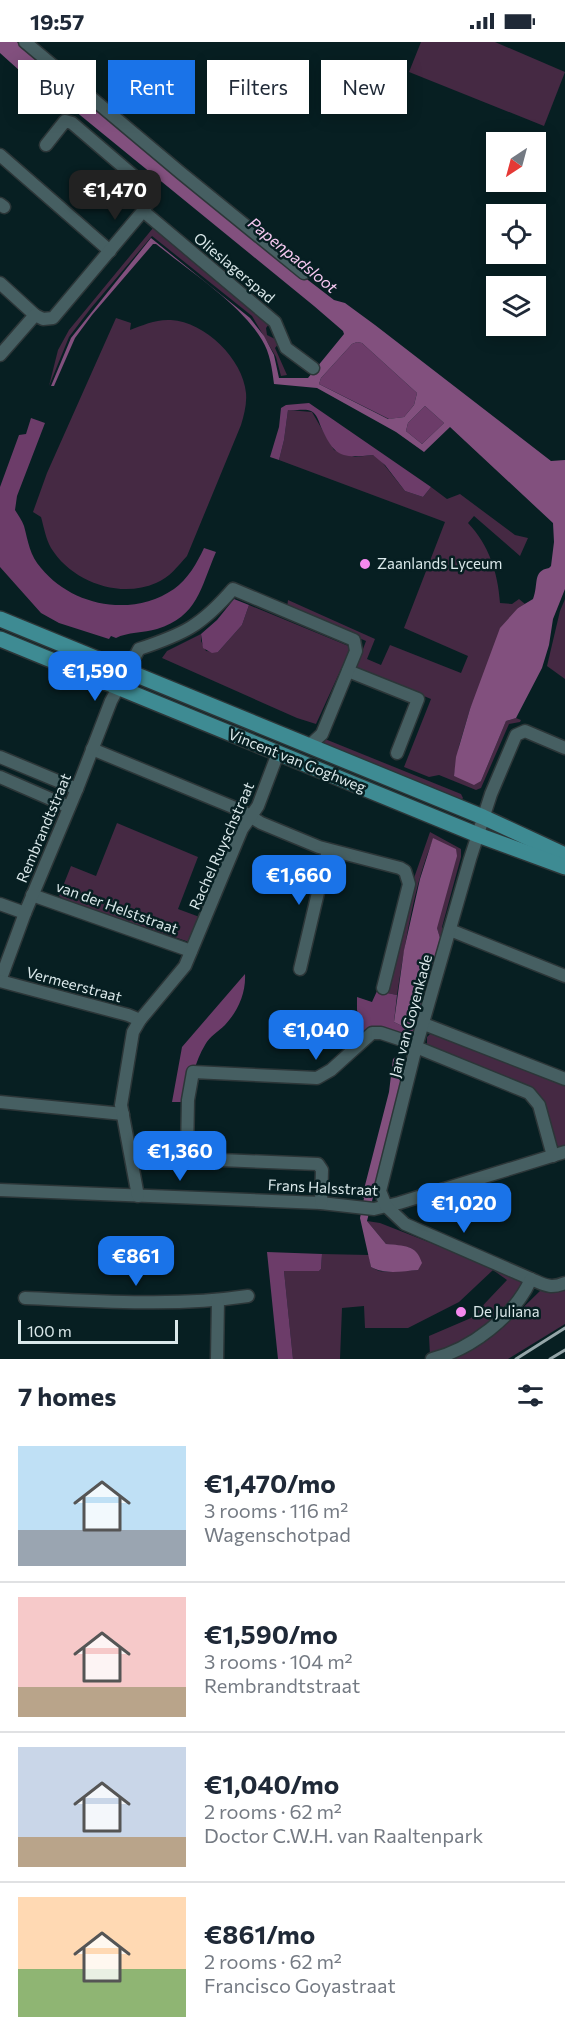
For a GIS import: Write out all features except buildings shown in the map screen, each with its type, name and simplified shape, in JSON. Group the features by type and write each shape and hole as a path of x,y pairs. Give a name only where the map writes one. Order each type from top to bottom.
{"main road":[{"name":"Vincent van Goghweg","path":"0,619 483,817 565,855"},
{"name":"Vincent van Goghweg","path":"0,639 478,835 565,867"}],"street":[{"path":"25,42 304,273"},
{"path":"0,284 35,315 43,319 53,318 143,211 152,197 149,189 72,123 65,121 46,145"},
{"path":"0,155 110,251"},
{"name":"Olieslagerspad","path":"143,211 275,322 286,348 314,368"},
{"path":"0,355 35,315"},
{"name":"Vincent van Goghweg","path":"117,688 139,649 175,636 203,620 232,589 354,640 356,651 322,734 309,746"},
{"path":"348,671 418,699 397,753"},
{"name":"Rembrandtstraat","path":"0,981 32,895 117,688"},
{"path":"478,835 516,735 525,731 565,748"},
{"path":"93,749 240,810 250,817 328,850 405,871 409,884 383,988"},
{"name":"Rachel Ruyschstraat","path":"140,1020 185,966 242,829 258,806 278,753"},
{"path":"0,757 77,789"},
{"path":"0,777 69,807"},
{"name":"Jan van Goyenkade","path":"380,1207 380,1191 417,1046 478,835"},
{"path":"300,969 328,850"},
{"name":"van der Helststraat","path":"32,895 191,951"},
{"path":"0,903 25,913"},
{"path":"450,930 565,976"},
{"name":"Vermeerstraat","path":"0,981 140,1020"},
{"path":"138,1196 121,1105 133,1032 140,1020"},
{"path":"424,1024 565,1079"},
{"path":"321,1203 322,1170 318,1164 196,1159 187,1153 189,1100 193,1072 317,1078 331,1070 372,1033 381,1033 529,1094 538,1105 559,1154"},
{"path":"0,1102 123,1114"},
{"name":"Frans Halsstraat","path":"0,1190 380,1207 559,1154"},
{"path":"380,1207 410,1227 548,1286 555,1287 565,1282"},
{"path":"432,1359 462,1348 485,1333 521,1296 531,1279"},
{"path":"25,1298 123,1302 218,1300 248,1296"},
{"path":"217,1359 218,1300"}],"shaded area":[{"path":"0,42 17,42 39,60 18,60 18,69 0,53"},
{"path":"421,42 495,42 565,72 544,126 409,72"},
{"path":"96,107 265,247 334,300 345,303 375,325 551,461 565,460 565,589 553,619 542,668 516,718 506,721 481,781 474,785 454,776 456,757 470,709 500,628 518,608 533,599 538,575 551,566 554,542 553,523 450,427 424,452 396,432 317,388 274,384 267,350 253,327 228,301 156,244 153,244 92,315 75,338 54,386 51,386 71,338 151,238 250,318 264,336 274,355 279,378 308,378 344,334 314,306 79,114 96,114","holes":["362,343 417,393 414,405 404,417 388,419 319,384 321,378 352,344","425,406 444,423 422,444 406,431 408,423"]},
{"path":"153,228 249,303 269,324 266,328 267,335 278,338 280,342 275,348 287,375 281,376 276,357 252,316 152,236 69,337 49,386 58,350 69,330"},
{"path":"116,318 131,323 130,330 160,320 184,322 197,327 220,344 230,355 238,368 246,393 241,425 187,556 161,581 127,589 98,584 71,570 51,548 41,517 33,512 47,473"},
{"path":"362,343 417,393 414,405 404,417 389,419 319,384 321,378 352,344"},
{"path":"309,403 431,487 423,497 405,491 385,465 373,455 347,456 341,454 331,445 316,416 309,410 288,410 279,460 270,457 279,427 281,408 286,405"},
{"path":"425,406 444,423 422,444 406,431 408,423"},
{"path":"288,410 312,412 334,450 355,457 373,455 378,457 405,491 423,497 431,487 447,499 460,494 515,535 528,538 520,556 474,516 468,523 482,541 491,560 500,603 512,604 519,599 525,604 518,608 470,709 459,746 454,776 481,781 506,721 516,718 521,720 509,724 481,788 476,790 439,775 429,777 404,767 431,699 356,668 366,641 287,607 288,600 375,639 367,659 381,665 390,645 461,673 468,656 404,628 445,522 279,460"},
{"path":"31,418 45,423 17,496 15,510 23,524 37,563 54,581 69,591 103,604 122,605 157,598 174,589 192,570 204,548 216,552 196,600 181,617 157,629 116,638 111,636 109,639 59,623 41,613 0,567 0,487 19,435 26,434"},
{"path":"234,599 249,605 242,625 218,652 212,653 203,648 201,634 217,620"},
{"path":"565,599 565,679 547,666"},
{"path":"249,605 351,647 316,724 297,718 162,658 167,651 201,634 201,641 206,651 218,652 242,625"},
{"path":"325,739 461,794 463,798 460,803 319,745"},
{"path":"117,823 198,857 178,909 205,919 195,944 64,900 59,896 71,866 96,876"},
{"path":"430,832 461,849 461,857 442,927 445,932 417,1036 416,1026 440,938 437,928 434,838 416,894 397,995 387,993 414,878"},
{"path":"433,838 456,849 457,856 437,928 440,938 416,1026 408,1029 394,1022 404,950 420,879"},
{"path":"245,974 243,995 237,1008 225,1025 209,1039 202,1051 185,1102 172,1102 182,1047"},
{"path":"377,991 397,995 394,1022 408,1029 416,1027 417,1036 411,1039 364,1035 357,1010 357,997 372,1002"},
{"path":"432,1032 565,1083 565,1147 559,1147 553,1140 542,1101 427,1047 427,1037"},
{"path":"397,1056 407,1062 367,1221 386,1244 413,1249 422,1263 418,1270 388,1272 371,1267 360,1218 364,1198 362,1197 389,1092 393,1059"},
{"path":"367,1221 380,1223 518,1277 522,1281 523,1288 498,1316 467,1340 430,1356 429,1336 471,1318 507,1280 493,1270 459,1302 408,1328 365,1328 364,1306 342,1308 340,1359 293,1359 284,1271 319,1271 322,1254 369,1255 371,1267 379,1271 418,1270 411,1248 386,1244"},
{"path":"267,1252 322,1254 319,1271 284,1271 293,1359 278,1359"},
{"path":"565,1286 565,1324 508,1359 455,1359 500,1330 542,1289"}],"railway":[{"path":"516,1359 565,1328"},
{"path":"550,1359 565,1350"}],"place":[{"name":"Zaanlands Lyceum","path":"365,564"},
{"name":"De Juliana","path":"461,1312"}],"water label":[{"name":"Papenpadsloot","path":"293,255"}]}
